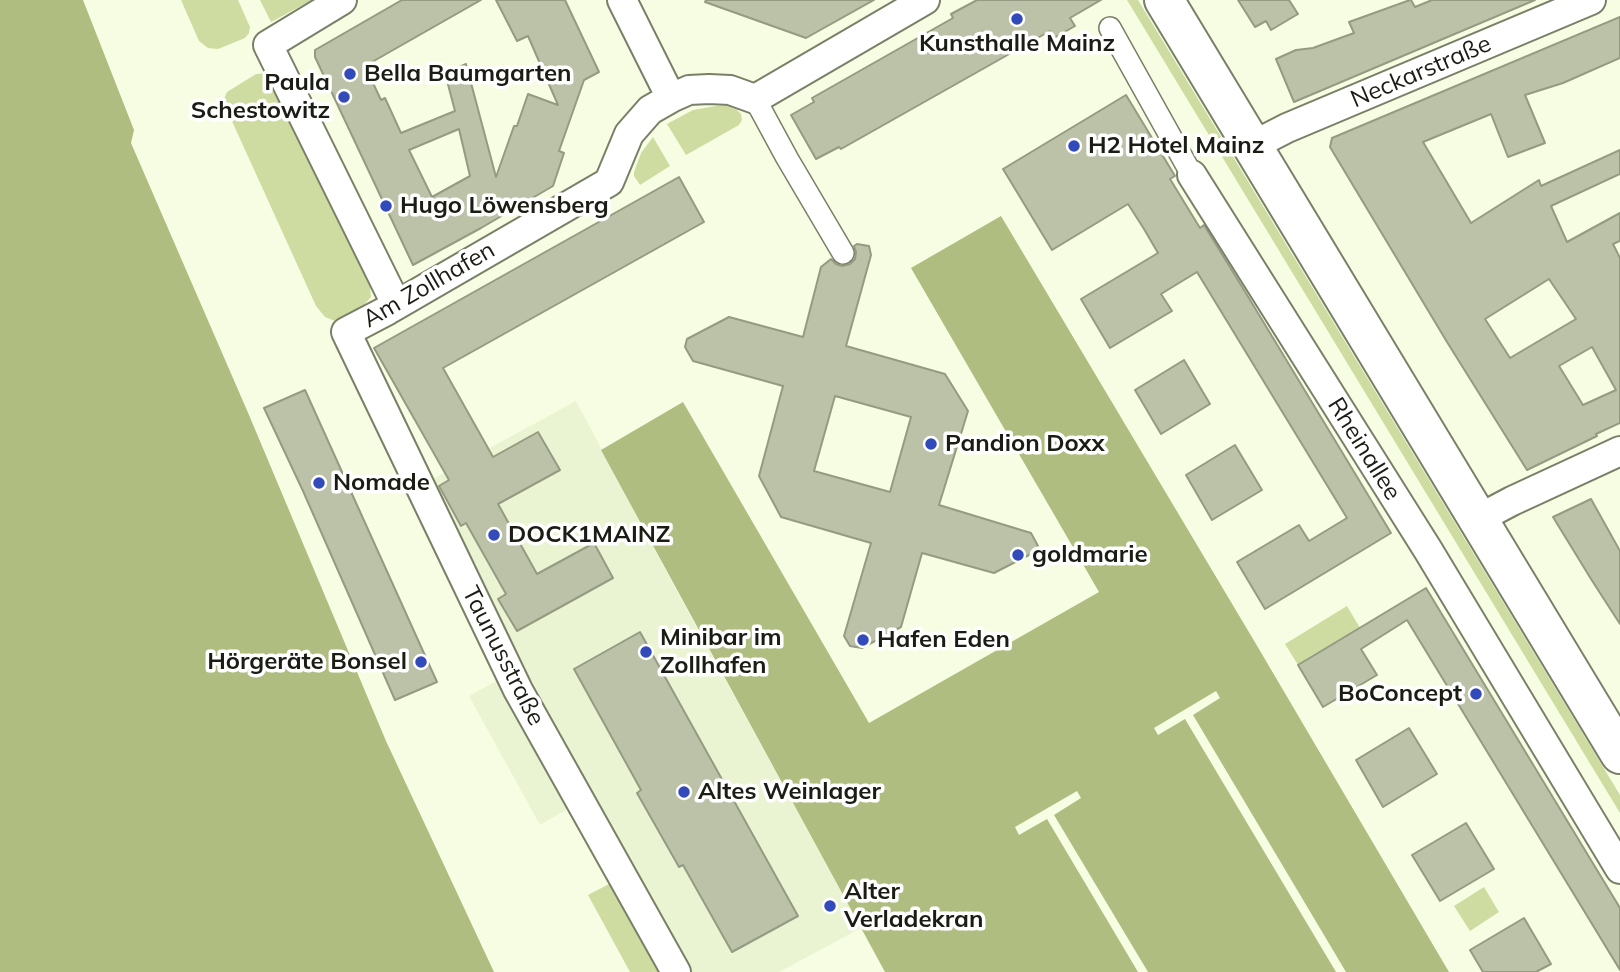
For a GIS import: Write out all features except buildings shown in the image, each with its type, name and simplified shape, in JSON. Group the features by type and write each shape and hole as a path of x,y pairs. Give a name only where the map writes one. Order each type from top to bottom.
{"main road":[{"path":"1164,0 1620,754"}],"street":[{"path":"342,0 268,45 397,304"},
{"path":"622,0 671,98"},
{"path":"842,253 755,99 925,0"},
{"name":"Neckarstraße","path":"1252,146 1287,128 1591,0"},
{"name":"Rheinallee","path":"1110,28 1192,175 1434,560 1620,869"},
{"name":"Am Zollhafen","path":"346,332 609,182 629,134 650,110 671,98 689,90 709,89 730,90 755,99"},
{"name":"Taunusstraße","path":"346,332 518,690 676,972"},
{"path":"1478,519 1620,451"}],"shaded area":[{"path":"0,0 83,0 134,130 131,143 386,741 494,972 0,972"},
{"path":"181,0 238,0 250,27 249,33 245,38 218,49 208,48 199,41"},
{"path":"260,0 312,0 271,22"},
{"path":"1127,0 1138,0 1620,795 1620,813"},
{"path":"267,73 274,78 370,287 371,297 363,306 335,321 325,317 316,306 226,108 224,99 227,92 256,74"},
{"path":"728,106 737,110 742,120 739,125 686,155 667,124 693,110"},
{"path":"653,137 670,166 640,185 634,172 641,153"},
{"path":"1001,216 1449,972 885,972 601,450 683,402 869,723 1099,592 911,268"},
{"path":"576,401 861,928 779,972 676,972 580,802 540,825 469,696 515,671 422,485"},
{"path":"1347,606 1360,628 1298,665 1285,644"},
{"path":"613,882 662,972 630,972 588,895"},
{"path":"1484,887 1499,912 1470,931 1454,906"}],"pier":[{"path":"1216,691 1220,698 1193,715 1346,972 1336,972 1185,719 1158,735 1154,728"},
{"path":"1077,791 1081,798 1054,815 1148,972 1138,972 1047,819 1019,835 1015,827"}],"place":[{"name":"Kunsthalle Mainz","path":"1017,19"},
{"name":"Bella Baumgarten","path":"350,74"},
{"name":"Paula Schestowitz","path":"344,97"},
{"name":"H2 Hotel Mainz","path":"1074,146"},
{"name":"Hugo Löwensberg","path":"386,206"},
{"name":"Pandion Doxx","path":"931,444"},
{"name":"Nomade","path":"319,483"},
{"name":"DOCK1MAINZ","path":"494,535"},
{"name":"goldmarie","path":"1018,555"},
{"name":"Hafen Eden","path":"863,640"},
{"name":"Minibar im Zollhafen","path":"646,652"},
{"name":"Hörgeräte Bonsel","path":"421,662"},
{"name":"BoConcept","path":"1476,694"},
{"name":"Altes Weinlager","path":"684,792"},
{"name":"Alter Verladekran","path":"830,906"}]}
